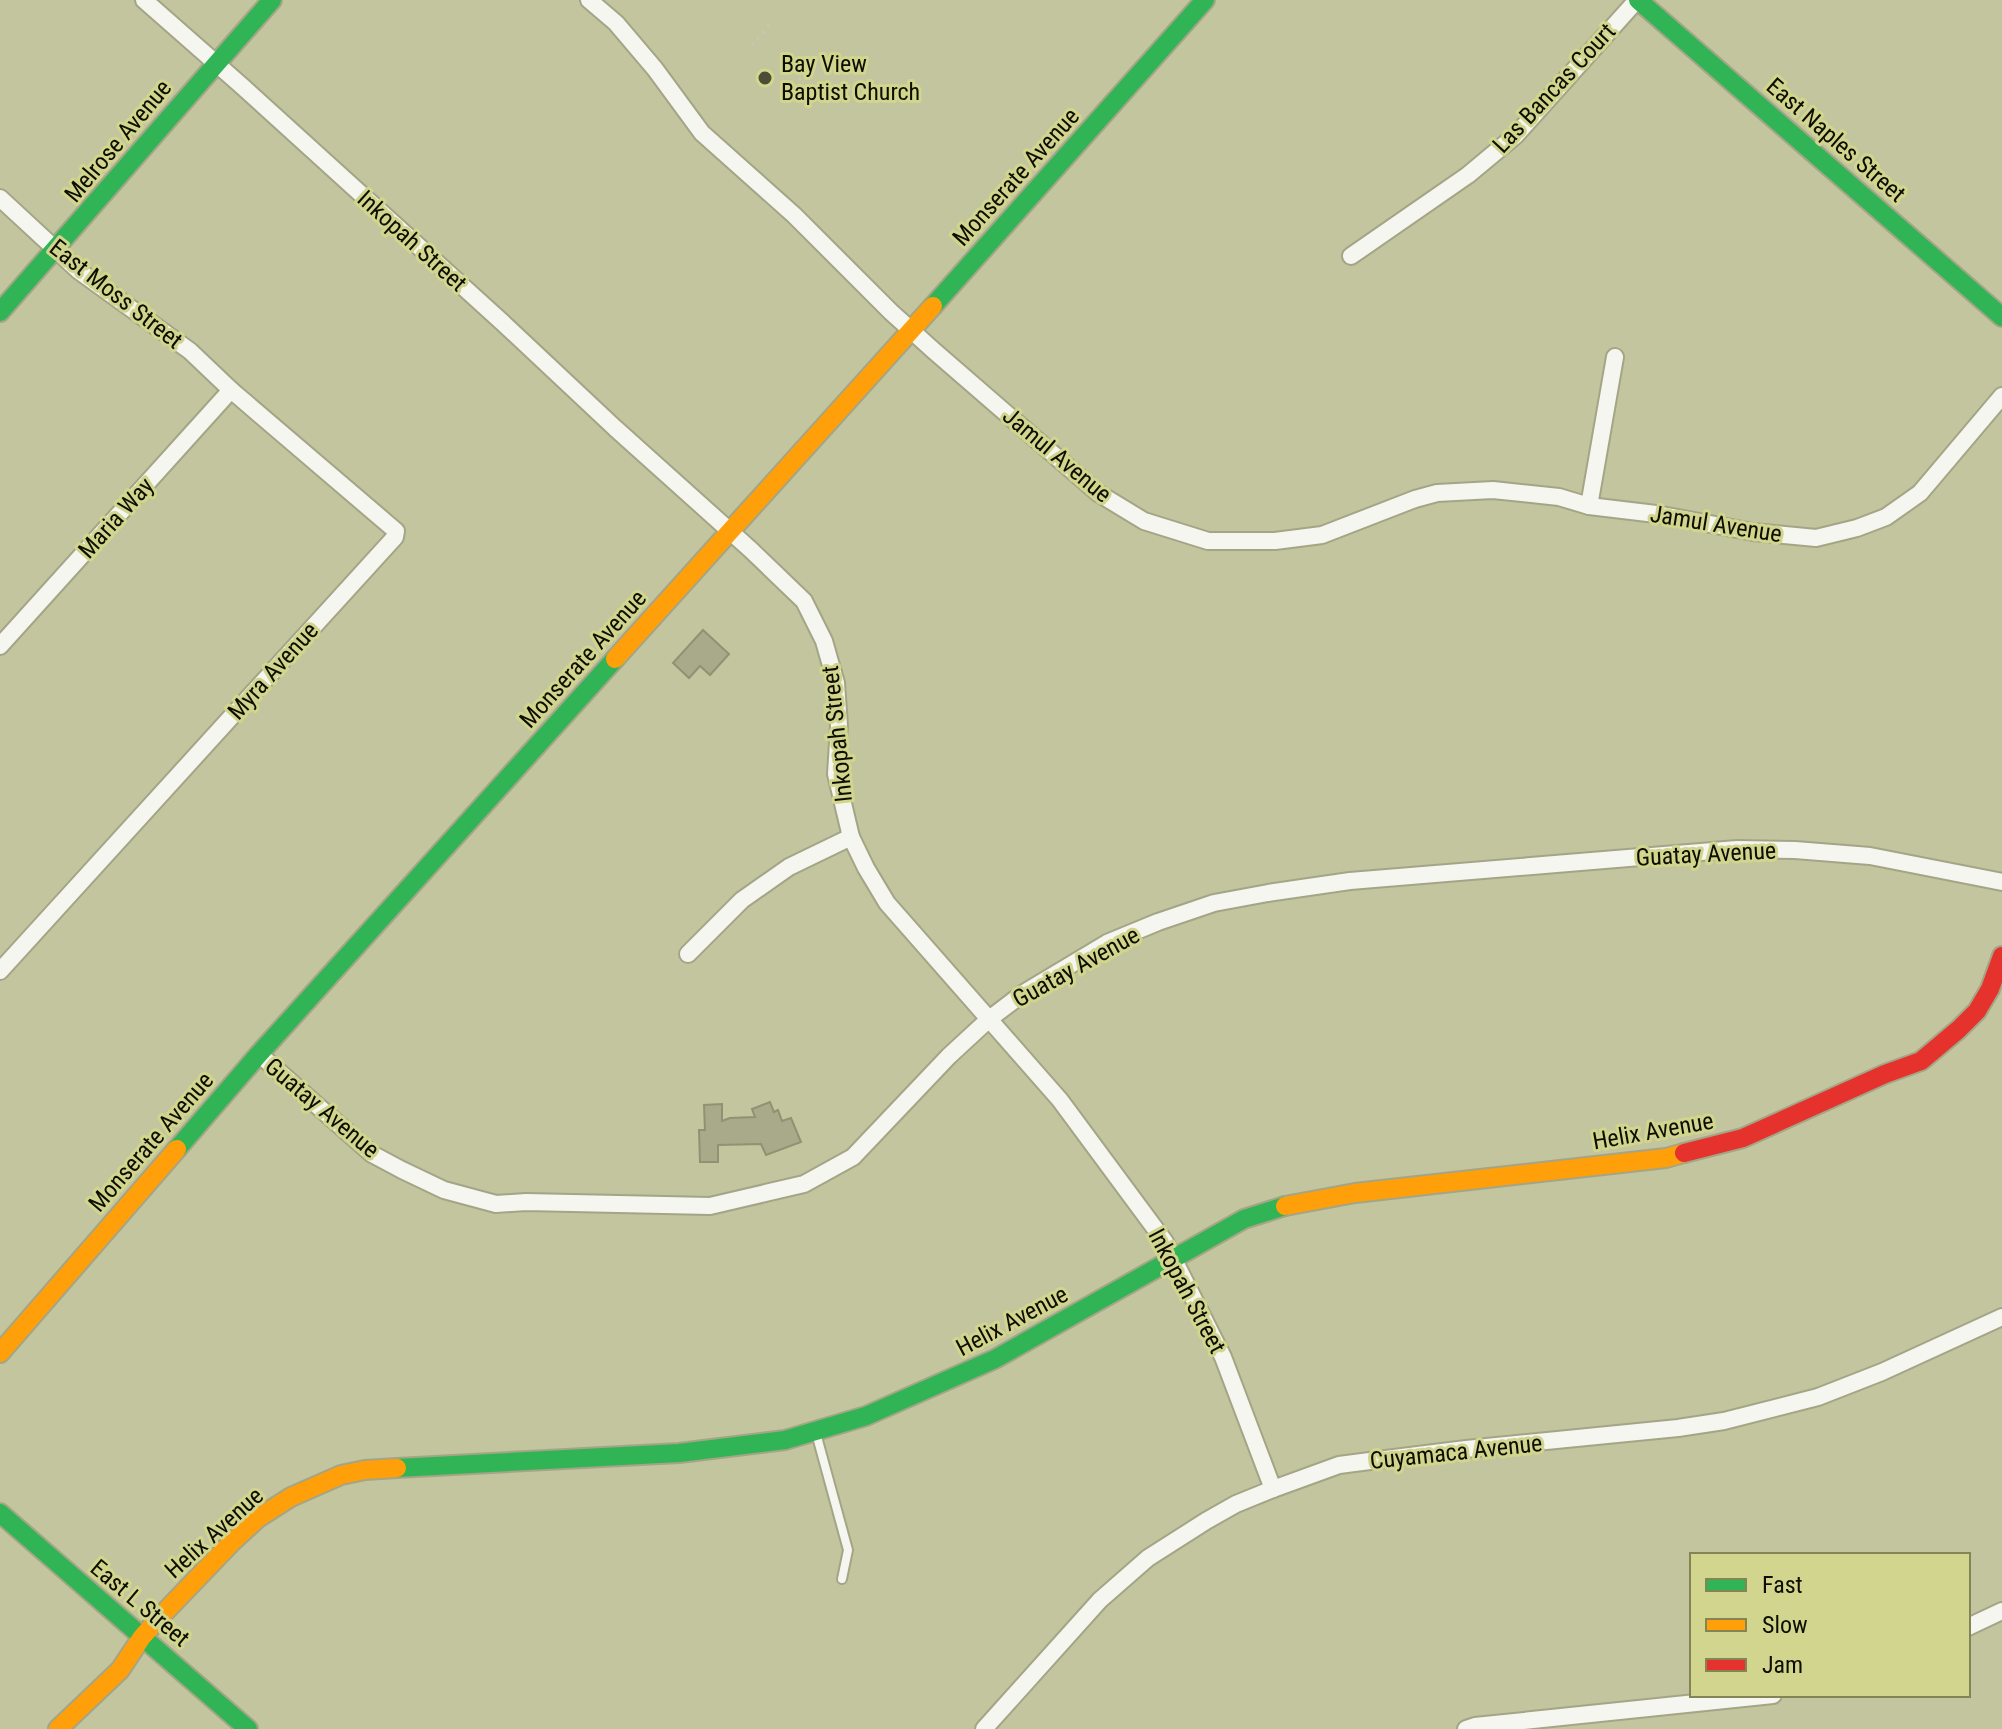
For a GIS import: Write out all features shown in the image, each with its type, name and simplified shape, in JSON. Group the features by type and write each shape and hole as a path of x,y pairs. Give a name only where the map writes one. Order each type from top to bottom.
{"street":[{"name":"Inkopah Street","path":"144,0 804,601 824,641 836,683 839,726 836,774 851,837 866,868 887,903 1060,1100 1165,1242 1223,1357 1273,1489"},
{"name":"Melrose Avenue","path":"0,312 272,0"},
{"name":"Jamul Avenue","path":"589,0 616,23 702,133 794,215 891,312 1098,493 1144,521 1208,541 1275,541 1322,535 1437,493 1493,490 1559,497 1589,506 1656,514 1753,532 1816,538 1886,517 1920,493 2002,396"},
{"name":"Monserate Avenue","path":"0,1353 259,1054 731,532 1205,0"},
{"name":"Las Bancas Court","path":"1351,256 1468,175 1516,135 1637,0"},
{"name":"East Naples Street","path":"1637,0 2002,317"},
{"name":"East Moss Street","path":"0,198 79,271 190,351 231,390"},
{"path":"1589,506 1615,357"},
{"name":"Maria Way","path":"0,646 231,390"},
{"name":"Myra Avenue","path":"0,971 395,537 396,531 387,521 231,390"},
{"path":"688,954 742,900 789,867 851,837"},
{"name":"Guatay Avenue","path":"259,1054 372,1154 444,1190 496,1204 710,1206 804,1184 853,1157 949,1056 1022,994 1107,943 1214,903 1337,883 1737,849 1870,856 2002,882"},
{"name":"Helix Avenue","path":"58,1729 120,1670 142,1637 258,1518 291,1497 341,1475 365,1470 679,1453 785,1440 866,1416 995,1359 1244,1219 1280,1207 1355,1193 1666,1158 1743,1138 1921,1061 1977,1011 1990,989 2002,956"},
{"name":"Cuyamaca Avenue","path":"984,1729 1100,1600 1148,1558 1236,1504 1273,1489 1339,1465 1724,1421 1818,1397 1882,1372 2002,1317"},
{"name":"East L Street","path":"0,1513 248,1729"},
{"path":"1970,1626 2002,1611"},
{"path":"1466,1729 1754,1697"}],"lane":[{"path":"815,1430 848,1550 842,1579"}],"path":[{"path":"752,45 770,24"},
{"path":"794,86 814,62"}],"building":[{"path":"703,630 729,654 710,675 700,666 689,678 673,663"},
{"path":"770,1102 774,1112 778,1110 782,1121 791,1118 801,1142 766,1155 761,1144 718,1145 718,1162 700,1162 699,1130 705,1130 704,1105 722,1104 722,1121 755,1117 752,1109"}],"traffic: fast":[{"path":"0,312 272,0"},
{"path":"933,306 1205,0"},
{"path":"1638,0 2002,317"},
{"path":"177,1149 615,659"},
{"path":"397,1468 679,1453 785,1440 866,1416 995,1359 1244,1219 1285,1206"},
{"path":"0,1513 248,1729"}],"traffic: slow":[{"path":"615,659 933,306"},
{"path":"0,1353 177,1149"},
{"path":"1285,1206 1355,1193 1666,1158 1684,1153"},
{"path":"58,1729 120,1670 142,1637 161,1616 258,1518 291,1497 341,1475 397,1468"}],"traffic: jam":[{"path":"1684,1153 1743,1138 1921,1061 1977,1011 1990,989 2002,956"}],"place":[{"name":"Bay View Baptist Church","path":"765,78"}]}
